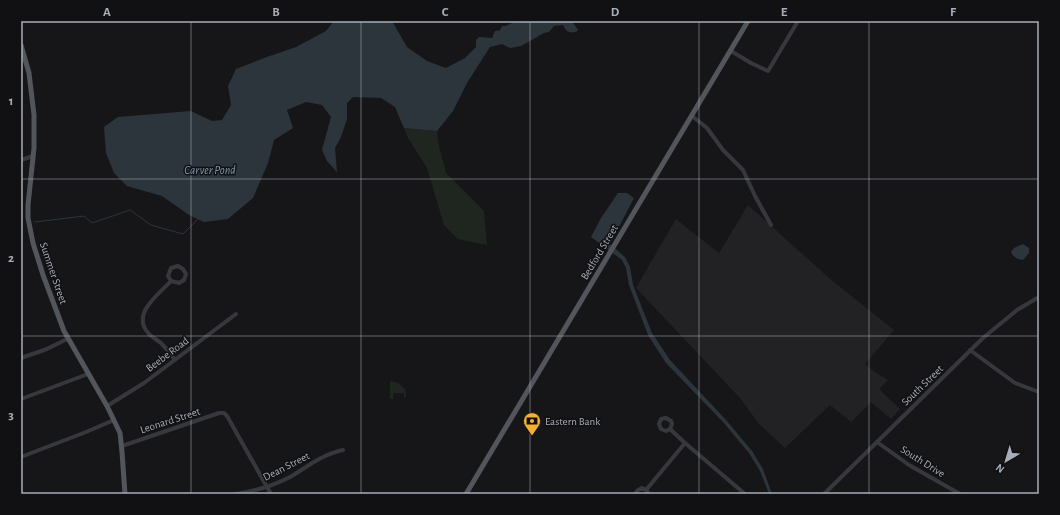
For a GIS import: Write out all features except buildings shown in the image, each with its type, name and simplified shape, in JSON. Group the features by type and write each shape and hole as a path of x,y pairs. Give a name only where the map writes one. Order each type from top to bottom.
{"main road":[{"name":"Bedford Street","path":"466,494 748,21"},
{"name":"Summer Street","path":"21,44 30,80 34,122 33,156 28,198 28,218 30,230 40,266 68,338 107,406 120,433 125,494"}],"street":[{"path":"731,51 746,61 768,71 798,21"},
{"path":"692,116 707,128 723,150 743,170 771,225"},
{"path":"21,160 33,156"},
{"path":"176,266 183,268 186,274 184,280 179,283 171,281 168,276 171,268 176,266"},
{"path":"171,281 148,306 143,313 143,319 147,331 164,346 175,360"},
{"name":"South Street","path":"824,494 987,334 1017,310 1039,297"},
{"name":"Beebe Road","path":"107,406 136,388 236,314"},
{"path":"21,358 43,351 68,338"},
{"path":"970,350 1015,383 1039,392"},
{"path":"21,399 88,374"},
{"name":"Leonard Street","path":"122,446 219,413 224,413 267,487"},
{"path":"21,457 114,420"},
{"path":"670,429 745,494"},
{"name":"South Drive","path":"877,442 909,465 960,494"},
{"path":"635,494 639,489 644,488 648,492 685,443"},
{"name":"Dean Street","path":"236,494 267,487 291,476 328,454 343,450"},
{"path":"267,487 271,494"}],"shaded area":[{"path":"404,128 437,131 438,142 446,173 484,211 487,245 458,239 444,225 427,168 408,138"},
{"path":"748,205 829,278 894,330 865,364 888,380 879,389 900,409 891,419 871,402 851,422 830,405 785,448 759,424 740,398 636,288 676,219 719,253"},
{"path":"390,381 398,383 405,389 406,397 404,397 404,393 394,393 393,399 390,399"}],"water":[{"name":"Carver Pond","path":"334,21 392,21 407,47 427,61 446,68 465,58 476,47 476,40 479,37 492,38 495,31 500,30 502,26 506,26 516,21 572,21 578,30 576,32 569,32 563,25 554,26 549,32 544,33 521,46 510,48 502,44 490,47 467,83 453,111 437,131 404,128 395,107 381,98 353,97 347,103 347,119 341,137 335,148 337,172 327,161 322,150 331,117 322,105 306,102 287,110 293,128 274,140 268,163 253,198 228,219 204,222 189,215 162,196 127,186 114,173 106,153 104,127 118,117 191,111 212,121 222,120 231,105 228,86 236,69 296,47 326,31"},
{"path":"618,193 627,193 634,198 610,244 625,257 630,267 633,285 652,333 670,360 726,420 752,451 763,469 772,494 769,494 760,471 749,453 723,422 666,363 648,335 629,285 626,268 622,260 591,237 601,218"},
{"path":"1023,244 1029,248 1029,253 1023,260 1016,258 1011,252 1014,248"}],"waterway":[{"path":"35,222 84,216 92,223 130,210 151,225 183,234 198,219"}],"place":[{"name":"Eastern Bank","path":"532,436"}]}
